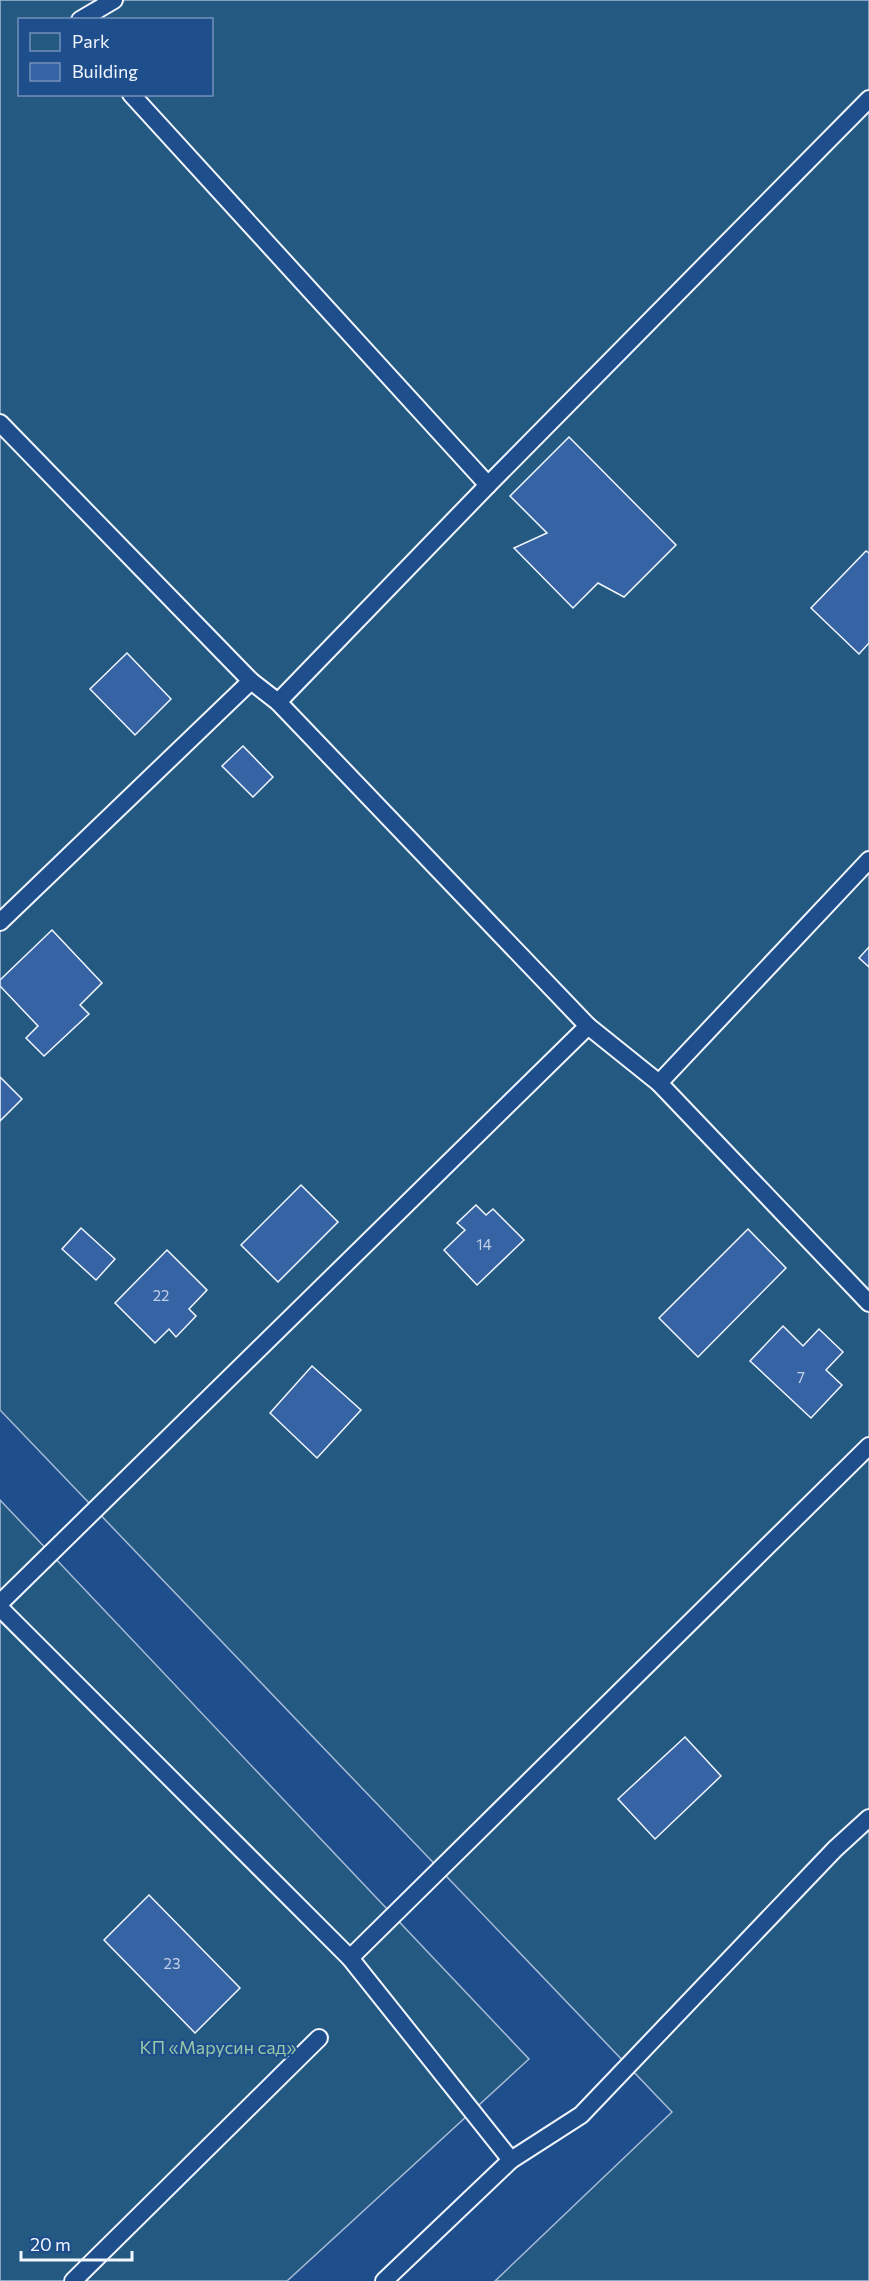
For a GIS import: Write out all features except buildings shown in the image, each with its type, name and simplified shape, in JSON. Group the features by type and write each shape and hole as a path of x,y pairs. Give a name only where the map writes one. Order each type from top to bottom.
{"lane":[{"path":"83,18 114,0"},
{"path":"133,96 488,485"},
{"path":"278,702 488,485 869,99"},
{"path":"0,423 251,681 278,702 588,1026 659,1083 869,1303"},
{"path":"0,922 251,681"},
{"path":"659,1083 869,860"},
{"path":"0,1603 588,1026"},
{"path":"350,1958 869,1446"},
{"path":"0,1608 350,1958 511,2160"},
{"path":"384,2281 511,2160 581,2115 835,1849 869,1818"},
{"path":"73,2281 319,2038"}],"green space":[{"path":"0,0 869,0 869,2281 495,2281 672,2112 0,1410"},
{"name":"КП «Марусин сад»","path":"0,1500 529,2059 287,2281 0,2281"}]}
